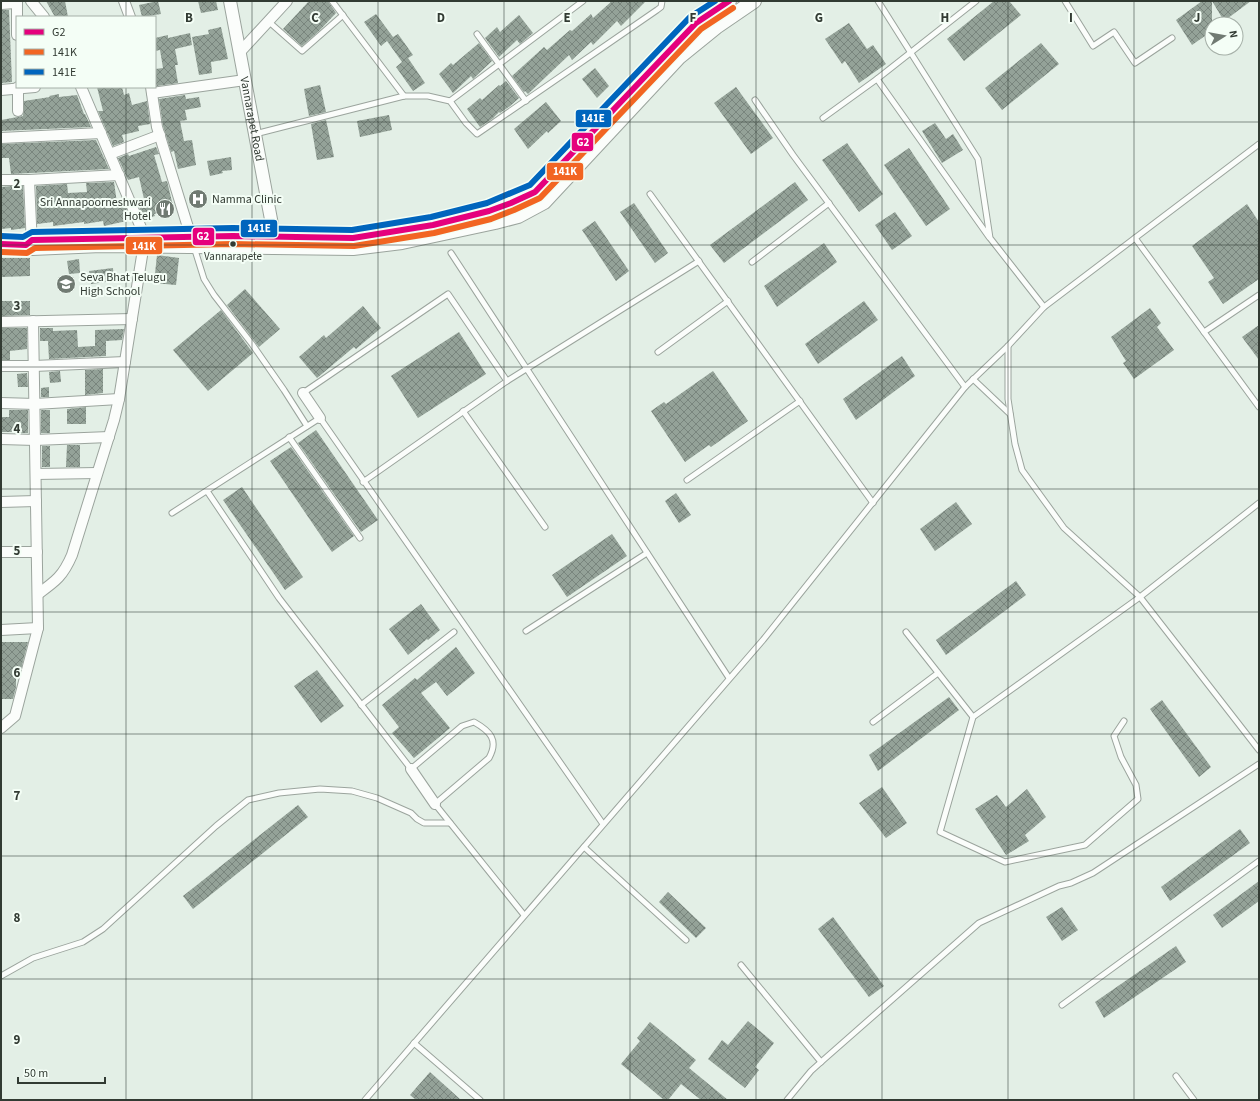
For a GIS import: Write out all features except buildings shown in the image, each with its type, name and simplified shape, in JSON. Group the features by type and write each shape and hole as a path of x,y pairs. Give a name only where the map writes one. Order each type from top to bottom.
{"main road":[{"path":"1,244 145,241 275,242 352,238 433,225 490,211 535,192 696,23 729,1"},
{"path":"275,242 353,248 402,242 518,216 544,202 679,57 716,27 754,1"}],"street":[{"path":"31,1 43,16"},
{"path":"124,1 130,16"},
{"name":"Vannarapet Road","path":"230,1 275,242"},
{"path":"240,52 287,1"},
{"path":"1,4 17,2 17,16"},
{"path":"193,241 160,135 151,90 245,80"},
{"path":"1,90 18,88 18,111"},
{"path":"38,594 58,579 72,555 109,437 119,399 145,241 119,175 81,88"},
{"path":"1,138 101,133"},
{"path":"110,154 160,135"},
{"path":"1,180 119,175"},
{"path":"29,180 30,244"},
{"path":"1,322 132,319"},
{"path":"1,728 15,716 38,628 33,321"},
{"path":"1,366 124,362"},
{"path":"303,393 320,418"},
{"path":"1,403 35,404 119,399"},
{"path":"1,439 35,440 109,437"},
{"path":"36,474 97,473"},
{"path":"1,502 36,501"},
{"path":"1,552 37,552"},
{"path":"1,630 38,628"},
{"path":"411,769 435,804"}],"lane":[{"path":"332,1 404,96"},
{"path":"450,101 583,1"},
{"path":"255,134 404,96 428,96 450,101 466,123 477,134 657,10 661,7 662,1"},
{"path":"878,1 978,159 990,238"},
{"path":"823,118 877,79 976,1"},
{"path":"1065,1 1093,46 1114,32 1135,63 1172,38"},
{"path":"268,21 302,51 343,15"},
{"path":"477,34 526,101"},
{"path":"877,79 990,238 1044,307"},
{"path":"755,100 965,387"},
{"path":"364,1100 763,640 874,503 965,387 1008,346 1044,307 1259,144"},
{"path":"650,194 874,503"},
{"path":"752,262 829,203"},
{"path":"1135,238 1259,407"},
{"path":"193,241 204,279 214,295 252,344 307,426"},
{"path":"451,253 729,678"},
{"path":"363,482 526,368 699,261"},
{"path":"303,393 448,294 507,381"},
{"path":"1204,332 1259,295"},
{"path":"658,352 728,301"},
{"path":"1008,346 1008,399 1014,444 1022,470 1064,528 1140,598 1259,750"},
{"path":"974,379 1010,414"},
{"path":"687,480 800,401"},
{"path":"463,411 545,527"},
{"path":"172,512 320,418 363,482 603,824"},
{"path":"289,438 360,538"},
{"path":"207,491 279,598 411,769 462,726 474,722 485,728 490,733 494,743 492,752 488,758 435,804 524,915"},
{"path":"1124,722 1114,736 1124,763 1136,785 1138,799 1085,845 1005,862 940,832 973,716 1140,598 1259,504"},
{"path":"526,632 647,553"},
{"path":"361,705 454,632"},
{"path":"906,632 973,716"},
{"path":"873,722 938,673"},
{"path":"787,1100 811,1071 979,923 1059,886 1071,883 1093,873 1259,764"},
{"path":"1,976 33,958 83,942 103,929 216,826 248,800 279,793 320,789 352,791 377,798 411,813 424,823 450,822"},
{"path":"584,847 686,940"},
{"path":"1062,1004 1259,861"},
{"path":"742,965 821,1062"},
{"path":"414,1043 480,1100"},
{"path":"1176,1076 1194,1100"}],"transit line":[{"name":"141E","path":"1,236 23,237 32,232 233,228 352,230 431,217 487,203 530,185 690,17 715,1"},
{"name":"G2","path":"1,244 26,245 32,240 233,236 353,238 433,225 489,211 535,192 696,23 729,1"},
{"name":"141K","path":"1,252 27,253 35,248 233,244 354,246 434,233 491,219 540,198 701,29 733,8"}],"place":[{"name":"Namma Clinic","path":"198,199"},
{"name":"Sri Annapoorneshwari Hotel","path":"165,209"},
{"name":"Vannarapete","path":"233,244"},
{"name":"Seva Bhat Telugu High School","path":"66,284"}]}
